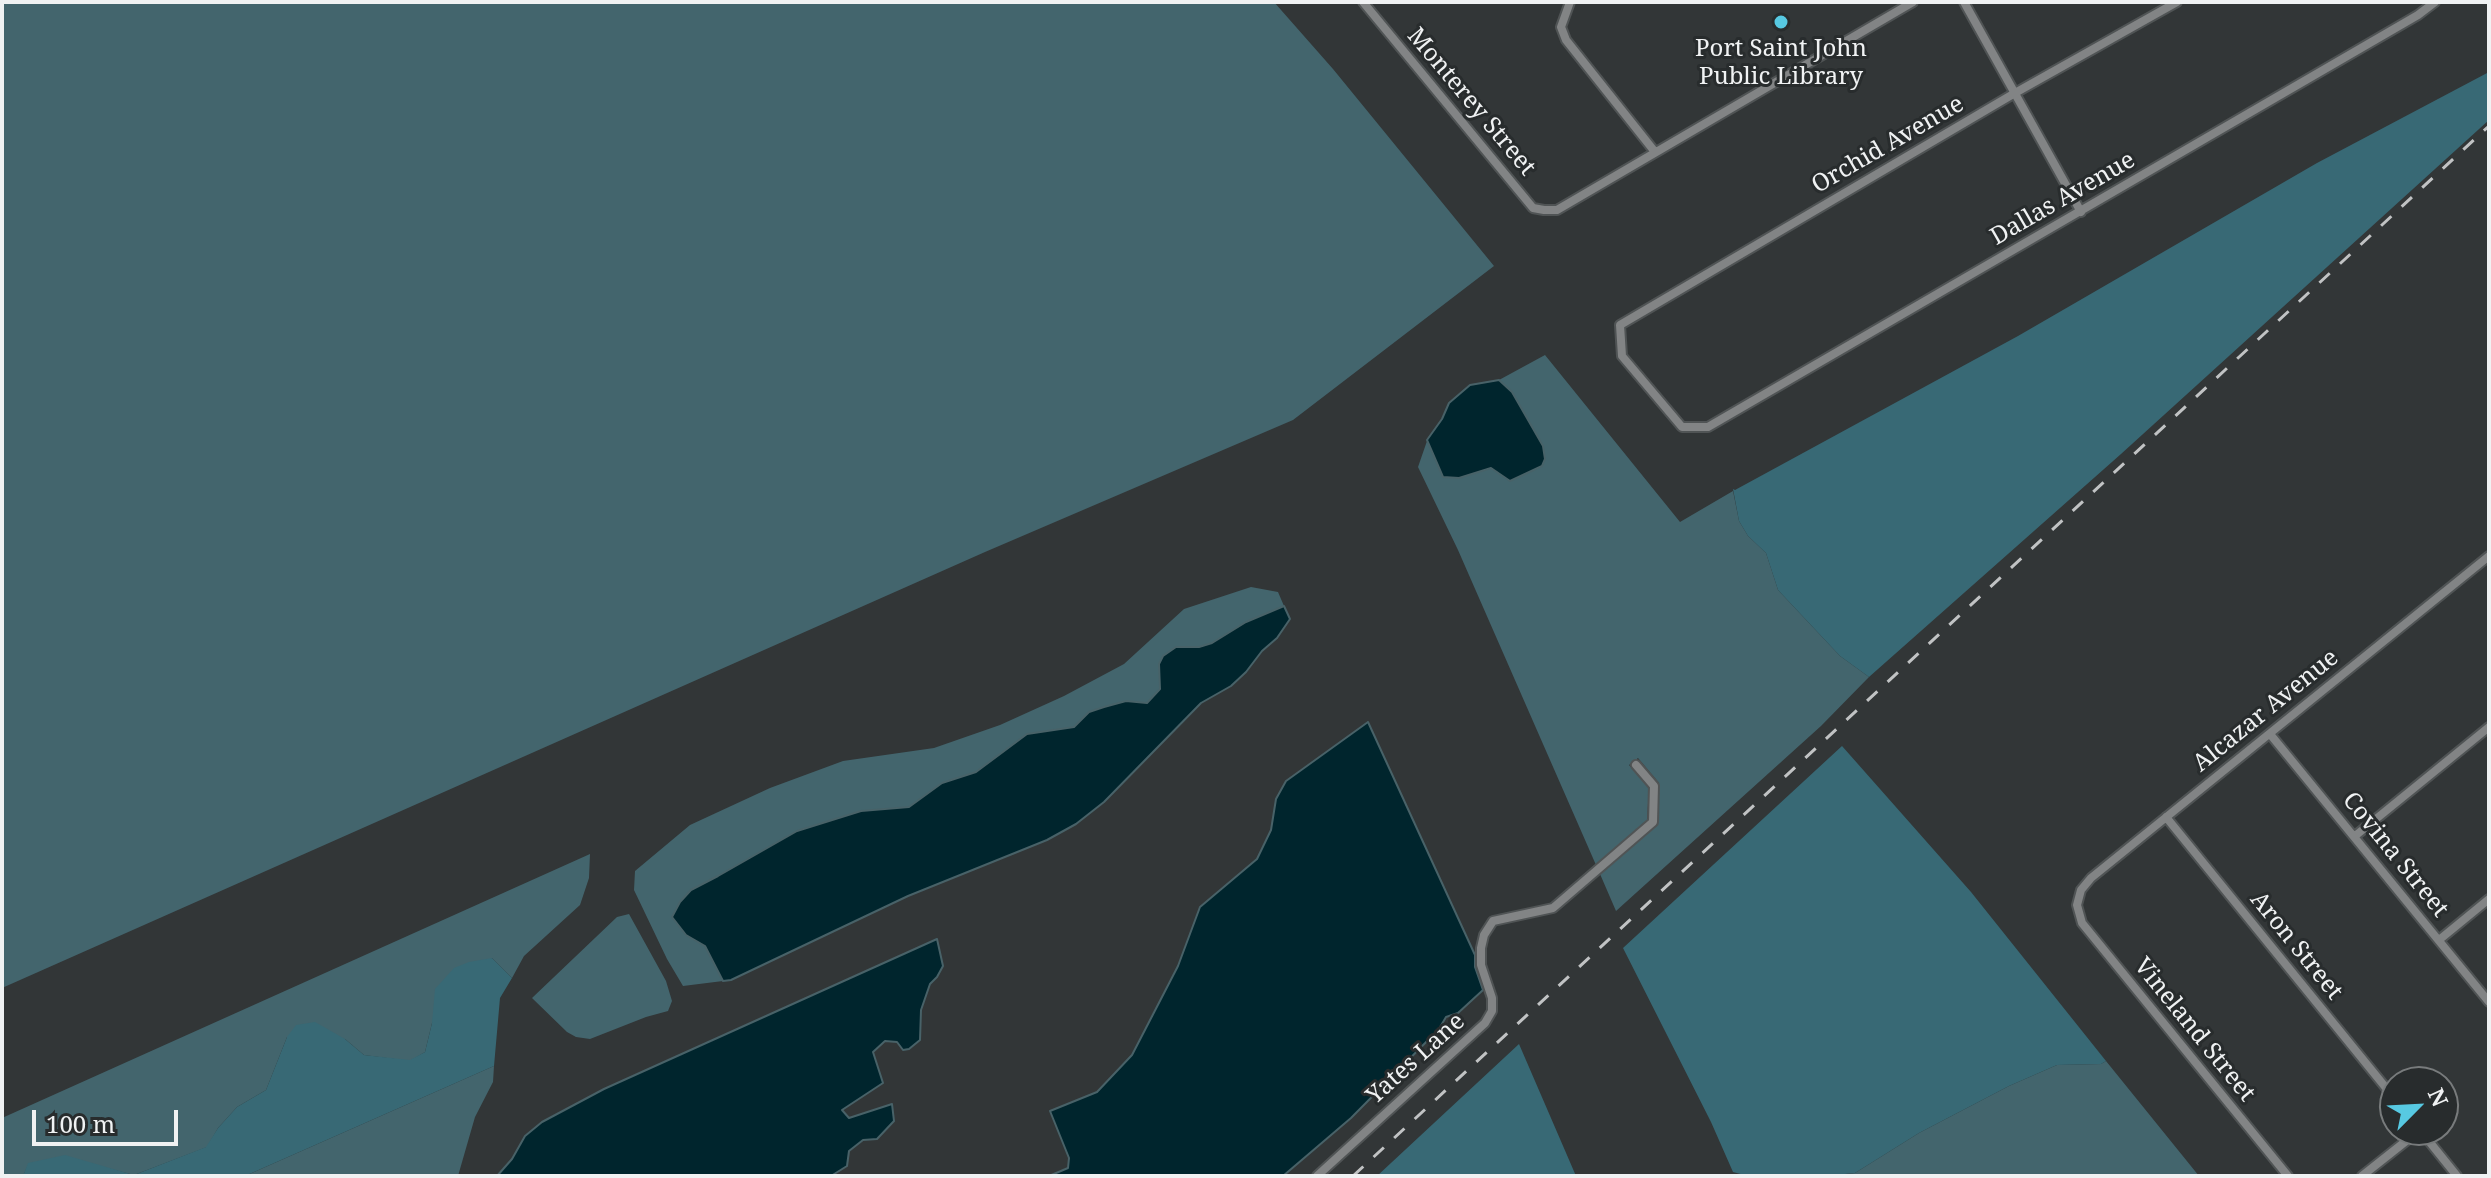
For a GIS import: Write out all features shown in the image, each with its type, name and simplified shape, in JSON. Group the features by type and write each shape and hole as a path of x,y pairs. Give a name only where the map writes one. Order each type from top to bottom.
{"street":[{"path":"1570,2 1561,27 1566,40 1655,152 1913,2"},
{"path":"1964,2 2081,212"},
{"name":"Orchid Avenue","path":"1708,427 1682,427 1622,356 1620,325 2015,93 2177,2"},
{"name":"Dallas Avenue","path":"1708,427 2418,15 2435,2"},
{"name":"Monterey Street","path":"1368,4 1533,208 1557,210 1655,152"},
{"name":"Alcazar Avenue","path":"2077,905 2081,890 2091,878 2489,556"},
{"path":"2355,836 2489,727"},
{"name":"Covina Street","path":"2270,734 2489,1002"},
{"name":"Yates Lane","path":"1317,1176 1485,1023 1492,1011 1492,998 1481,965 1481,948 1484,935 1493,921 1553,908 1653,822 1654,786 1636,765"},
{"name":"Aron Street","path":"2166,817 2379,1079"},
{"path":"2439,940 2489,899"},
{"name":"Vineland Street","path":"2077,905 2082,923 2288,1176"},
{"path":"2362,1176 2400,1146"},
{"path":"2433,1146 2457,1176"}],"shaded area":[{"path":"2,2 1274,2 1333,69 1494,266 1293,420 985,552 2,988"},
{"path":"2489,72 2489,120 2121,454 1869,677 1840,656 1778,590 1766,553 1748,536 1739,521 1733,489 2018,336 2317,163"},
{"path":"1545,355 1680,522 1733,491 1739,521 1748,536 1766,553 1778,590 1840,656 1869,677 1821,726 1616,911 1600,874 1656,825 1659,783 1638,758 1629,765 1649,788 1647,820 1596,865 1458,550 1418,467 1427,441 1444,477 1459,478 1491,468 1510,481 1543,446 1512,392 1499,380"},
{"path":"1499,380 1512,392 1543,446 1545,459 1542,466 1510,481 1491,468 1459,478 1443,477 1427,440 1449,403 1470,385"},
{"path":"1251,587 1278,592 1284,606 1246,622 1212,643 1159,664 1160,689 1147,703 1126,701 1089,712 1074,727 1027,734 976,772 942,783 909,807 861,811 797,831 691,890 686,935 705,946 723,981 683,986 634,890 635,871 690,825 770,788 843,761 934,748 1000,725 1124,664 1184,609"},
{"path":"1284,606 1290,619 1246,672 1231,686 1201,703 1104,802 1076,824 1047,840 908,896 731,980 723,981 705,946 686,935 672,917 691,890 797,831 861,811 909,807 942,783 976,772 1027,734 1074,727 1089,712 1126,701 1147,703 1160,689 1159,664 1163,656 1176,647 1199,647 1212,643 1246,622"},
{"path":"1368,722 1475,955 1475,967 1483,990 1458,1013 1446,1017 1439,1029 1351,1118 1283,1176 1049,1176 1068,1168 1069,1158 1050,1111 1097,1092 1132,1055 1178,966 1200,907 1257,859 1271,830 1276,799 1286,781"},
{"path":"1842,746 1971,892 2106,1061 2101,1064 2057,1065 2009,1086 1919,1133 1855,1173 1748,1176 1733,1172 1623,948"},
{"path":"590,854 589,878 580,905 524,956 512,978 492,958 432,1023 425,1052 410,1061 364,1055 345,1039 287,1037 266,1090 237,1107 218,1128 207,1147 134,1175 103,1167 29,1163 23,1176 2,1176 2,1118"},
{"path":"629,914 666,981 672,1001 668,1011 590,1039 576,1037 532,998 617,917"},
{"path":"937,939 943,966 930,984 921,1010 920,1040 903,1050 897,1042 885,1041 873,1052 883,1083 842,1110 849,1118 892,1104 894,1121 877,1139 863,1140 849,1151 847,1166 831,1176 497,1176 512,1159 525,1136 542,1122 604,1089"},
{"path":"492,958 512,978 500,998 494,1066 245,1176 23,1176 28,1163 65,1155 134,1175 206,1147 237,1107 266,1090 287,1037 296,1025 315,1022 345,1039 364,1055 410,1060 425,1052 435,989 454,968"},
{"path":"1519,1044 1576,1176 1377,1176"},
{"path":"2106,1061 2199,1176 1826,1176 1855,1173 1919,1133 2057,1065 2101,1064"},
{"path":"494,1066 493,1082 475,1117 458,1176 245,1176"}],"railway":[{"path":"1353,1176 2489,126"}],"place":[{"name":"Port Saint John Public Library","path":"1781,22"}]}
